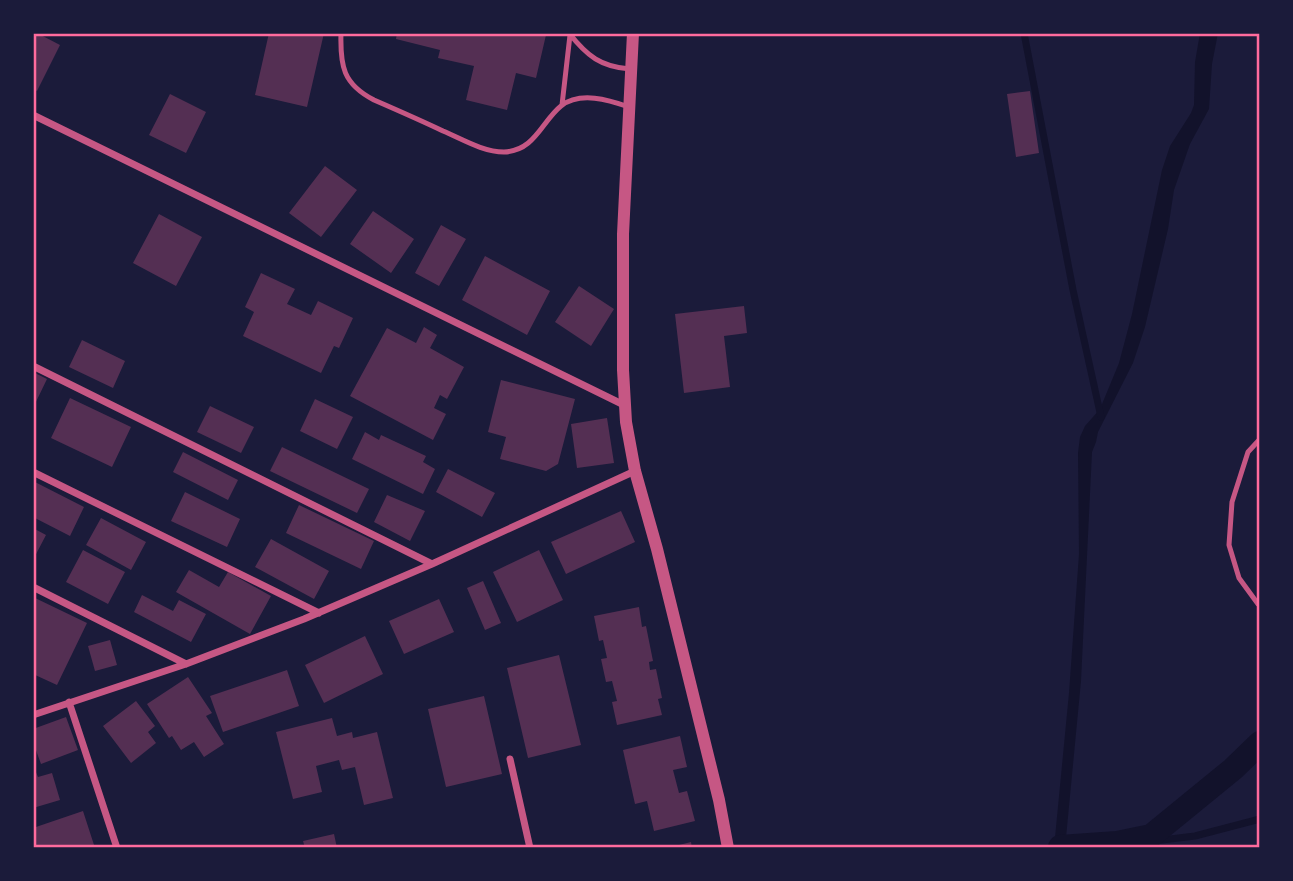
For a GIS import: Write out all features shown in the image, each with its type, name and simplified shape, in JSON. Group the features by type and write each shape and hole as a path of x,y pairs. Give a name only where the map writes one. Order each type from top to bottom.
{"street":[{"path":"633,33 623,234 624,405 635,471 719,800 728,848"},
{"path":"33,115 624,405"},
{"path":"33,366 432,564"},
{"path":"33,715 186,664 319,613 635,471"},
{"path":"33,472 319,613"},
{"path":"33,587 186,664"},
{"path":"69,702 117,848"},
{"path":"510,759 530,848"}],"lane":[{"path":"341,33 343,68 346,76 360,91 374,100 484,148 514,151 538,135 562,105 576,100 605,99 629,107"},
{"path":"562,105 570,34"},
{"path":"570,34 598,62 614,68 631,69"},
{"path":"1260,439 1248,452 1232,502 1229,545 1239,578 1260,605"}],"shaded area":[{"path":"1200,33 1218,33 1212,64 1209,109 1190,144 1174,190 1168,229 1145,327 1133,363 1098,432 1092,452 1081,681 1065,848 1054,848 1079,554 1080,437 1085,426 1100,409 1119,363 1162,170 1170,146 1194,105 1195,62"}],"building":[{"path":"33,33 60,45 37,91 33,89"},
{"path":"269,33 324,33 307,107 255,95"},
{"path":"397,33 546,35 536,78 516,73 507,110 466,100 474,66 438,58 440,50 396,39"},
{"path":"1030,91 1039,153 1016,157 1007,94"},
{"path":"170,94 206,112 186,153 149,135"},
{"path":"325,166 357,190 321,237 289,213"},
{"path":"373,211 414,239 391,273 350,244"},
{"path":"159,214 202,237 176,286 133,263"},
{"path":"441,225 466,239 439,286 415,273"},
{"path":"485,256 550,291 527,335 462,300"},
{"path":"261,273 295,289 287,304 311,315 318,301 353,318 339,348 334,346 321,373 243,336 254,312 245,307"},
{"path":"579,286 614,309 591,346 555,322"},
{"path":"744,306 747,333 724,336 730,387 684,393 675,314"},
{"path":"424,327 437,335 430,348 464,367 447,399 440,395 434,408 446,414 433,440 350,396 387,328 416,343"},
{"path":"82,340 125,361 113,388 69,367"},
{"path":"33,372 47,379 33,408"},
{"path":"501,380 575,399 558,464 546,471 500,459 506,437 488,432"},
{"path":"70,398 131,427 112,467 51,438"},
{"path":"315,399 353,417 337,449 300,431"},
{"path":"210,406 254,427 241,453 197,432"},
{"path":"607,418 614,463 577,468 571,424"},
{"path":"365,432 379,440 381,435 426,456 423,462 435,469 423,494 352,459"},
{"path":"282,447 369,489 357,513 270,471"},
{"path":"183,452 238,480 228,500 173,472"},
{"path":"448,469 495,493 482,517 436,492"},
{"path":"33,481 84,507 70,536 33,517"},
{"path":"185,492 240,519 227,547 171,521"},
{"path":"387,495 425,511 410,541 374,522"},
{"path":"299,505 374,541 361,569 286,533"},
{"path":"621,511 635,542 566,574 551,542"},
{"path":"101,518 146,542 131,570 86,545"},
{"path":"33,528 46,535 33,560"},
{"path":"271,539 329,571 314,599 255,567"},
{"path":"83,550 125,572 108,604 66,582"},
{"path":"539,550 563,600 517,622 493,572"},
{"path":"189,570 219,587 228,572 271,596 250,634 176,592"},
{"path":"483,581 501,623 485,630 467,588"},
{"path":"142,595 173,611 179,600 206,614 191,642 134,612"},
{"path":"33,597 87,623 57,685 33,674"},
{"path":"439,599 454,632 404,654 389,621"},
{"path":"639,607 642,627 646,626 653,661 649,662 650,670 656,669 662,698 658,699 662,715 617,725 612,702 617,701 612,681 606,682 601,659 607,658 603,640 599,641 594,616"},
{"path":"365,636 383,674 324,703 305,665"},
{"path":"110,640 117,665 95,671 88,646"},
{"path":"559,655 581,745 528,758 507,668"},
{"path":"287,670 299,706 223,732 210,696"},
{"path":"188,677 212,713 206,716 224,744 204,757 194,742 181,750 172,736 169,738 147,704"},
{"path":"484,696 502,774 446,787 428,709"},
{"path":"136,701 155,726 148,732 156,743 131,763 103,726"},
{"path":"66,717 78,750 41,764 33,742 33,729"},
{"path":"332,718 337,736 352,732 353,738 377,732 393,798 364,805 355,767 342,770 339,760 316,766 322,792 293,799 276,732"},
{"path":"680,736 687,767 673,770 679,793 687,791 695,821 654,831 647,801 635,804 623,750"},
{"path":"33,765 38,777 52,773 60,800 33,808"},
{"path":"83,811 95,848 33,848 33,828"},
{"path":"334,834 337,848 305,848 303,841"},
{"path":"691,842 692,848 671,848 671,847"}],"waterway":[{"path":"1024,33 1073,290 1101,417"},
{"path":"1060,847 1117,843 1151,836 1233,769 1260,743"},
{"path":"1151,836 1162,840 1195,836 1260,819"}]}
